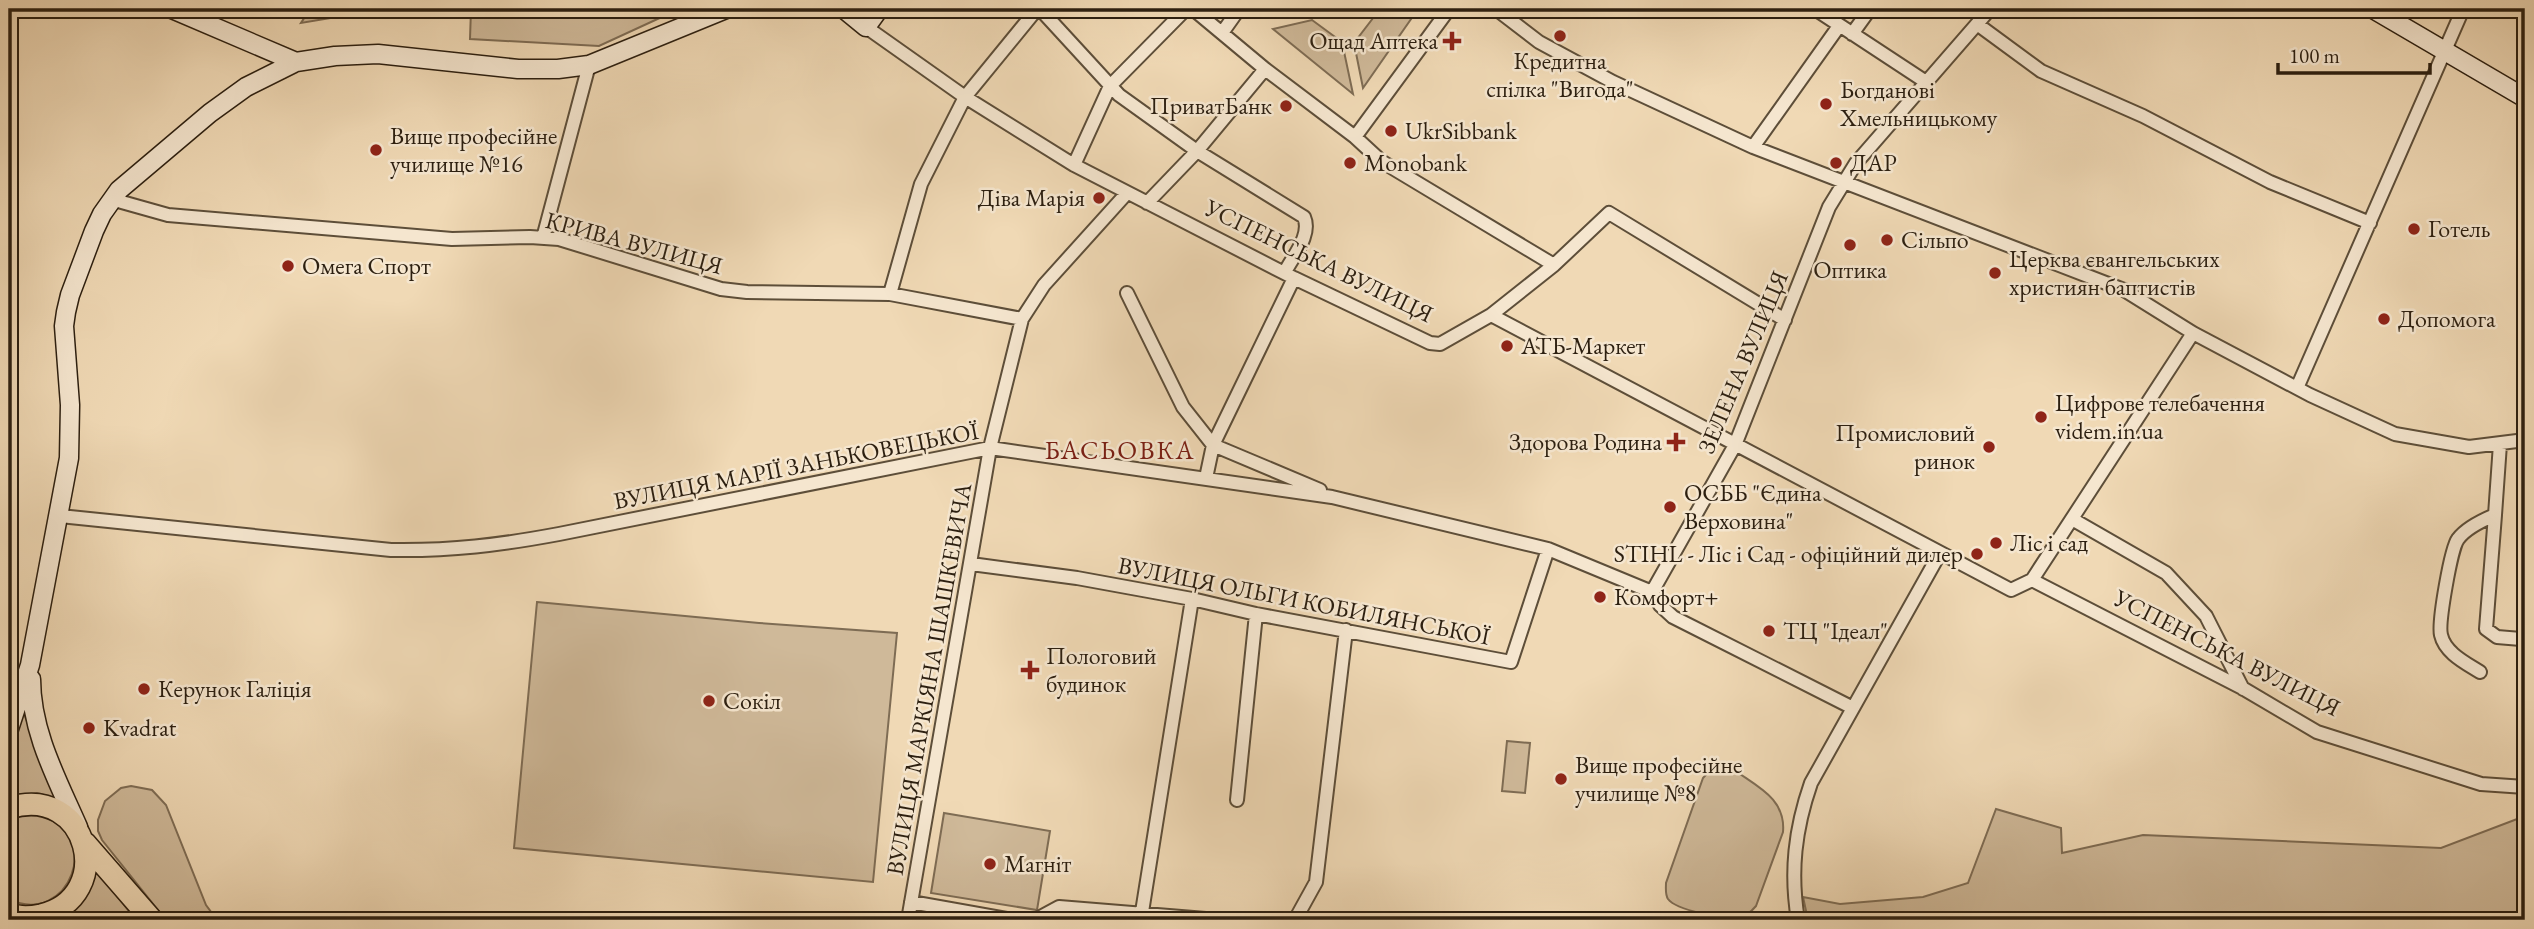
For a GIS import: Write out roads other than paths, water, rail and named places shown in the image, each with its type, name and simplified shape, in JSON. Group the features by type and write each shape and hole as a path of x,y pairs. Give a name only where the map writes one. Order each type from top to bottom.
{"highway":[{"path":"9,808 32,804 54,809 72,823 85,843 152,920"},
{"path":"15,916 51,912 66,903 78,889 85,873 85,843"}],"main road":[{"path":"172,9 296,62"},
{"path":"9,729 30,665 69,458 70,405 64,326 66,312 94,231 111,199 210,113 246,87 296,62 335,56 378,54 518,69 558,69 589,65 726,9"},
{"name":"УСПЕНСЬКА ВУЛИЦЯ","path":"844,9 866,27"},
{"path":"866,27 879,9"},
{"path":"2373,9 2525,98"},
{"path":"30,665 31,704 37,731 85,843"}],"street":[{"path":"890,294 920,184 965,97 1039,9 1119,95 1197,151 1304,217 1307,224 1307,232 1289,275 1213,445 1206,478"},
{"path":"1074,165 1110,86 1186,9"},
{"path":"1193,9 1265,69 1355,137 1381,161 1554,265"},
{"path":"1222,33 1239,9"},
{"path":"1355,137 1449,9"},
{"path":"1496,9 1539,42 1613,82 1753,146 2124,290 2193,333 2297,388 2395,434 2469,447 2525,440"},
{"path":"1815,9 1926,82"},
{"path":"1852,34 1870,9"},
{"name":"ЗЕЛЕНА ВУЛИЦЯ","path":"1652,592 1735,445 1829,207 1856,163 1990,9"},
{"path":"2297,388 2463,9"},
{"path":"1977,24 2041,71 2143,116 2270,182 2370,223"},
{"path":"1753,146 1839,26"},
{"name":"УСПЕНСЬКА ВУЛИЦЯ","path":"866,27 965,97 1074,165 1289,275 1430,343 1440,344 1491,314"},
{"path":"543,238 589,65"},
{"path":"1147,203 1197,151 1265,69"},
{"name":"ВУЛИЦЯ МАРКІЯНА ШАШКЕВИЧА","path":"908,920 990,448 1022,319 1044,285 1127,193"},
{"name":"КРИВА ВУЛИЦЯ","path":"111,199 168,215 453,239 559,239 721,289 747,292 890,294 1022,319"},
{"path":"1785,320 1609,213 1554,265 1491,314 2011,590 2032,580 2193,333"},
{"path":"1127,293 1183,407 1213,445 1343,500"},
{"path":"2500,444 2486,629 2497,637 2521,639 2525,635"},
{"name":"ВУЛИЦЯ МАРІЇ ЗАНЬКОВЕЦЬКОЇ","path":"60,516 391,550 442,551 494,546 559,534 990,448 1343,500 1549,550 1652,592"},
{"path":"2480,672 2455,656 2446,646 2441,636 2441,623 2452,550 2458,538 2495,515"},
{"path":"2072,519 2166,573 2206,616 2244,689"},
{"name":"ВУЛИЦЯ ОЛЬГИ КОБИЛЯНСЬКОЇ","path":"971,564 1077,578 1511,662 1549,550"},
{"path":"1798,920 1794,897 1794,853 1801,812 1811,783 1940,553"},
{"name":"УСПЕНСЬКА ВУЛИЦЯ","path":"2032,580 2244,689 2317,732 2481,784 2525,787"},
{"path":"1652,592 1673,618 1853,708"},
{"path":"1142,912 1192,599"},
{"path":"1237,800 1256,614"},
{"path":"1295,920 1316,882 1346,630"},
{"path":"911,902 1012,920"},
{"path":"1035,920 1059,907 1218,920"}],"place":[{"name":"Кредитна спілка \"Вигода\"","path":"1560,36"},
{"name":"Ощад Аптека","path":"1452,41"},
{"name":"Богданові Хмельницькому","path":"1826,104"},
{"name":"ПриватБанк","path":"1286,106"},
{"name":"UkrSibbank","path":"1391,131"},
{"name":"Вище професійне училище №16","path":"376,150"},
{"name":"Monobank","path":"1350,163"},
{"name":"ДАР","path":"1836,163"},
{"name":"Діва Марія","path":"1099,198"},
{"name":"Готель","path":"2414,229"},
{"name":"Сільпо","path":"1887,240"},
{"name":"Оптика","path":"1850,245"},
{"name":"Омега Спорт","path":"288,266"},
{"name":"Церква євангельських християн баптистів","path":"1995,273"},
{"name":"Допомога","path":"2384,319"},
{"name":"АТБ-Маркет","path":"1507,346"},
{"name":"Цифрове телебачення videm.in.ua","path":"2041,417"},
{"name":"Здорова Родина","path":"1676,442"},
{"name":"Промисловий ринок","path":"1989,447"},
{"name":"ОСББ \"Єдина Верховина\"","path":"1670,507"},
{"name":"Ліс і сад","path":"1996,543"},
{"name":"STIHL - Ліс і Сад - офіційний дилер","path":"1977,554"},
{"name":"Комфорт+","path":"1600,597"},
{"name":"ТЦ \"Ідеал\"","path":"1769,631"},
{"name":"Пологовий будинок","path":"1030,670"},
{"name":"Керунок Галіція","path":"144,689"},
{"name":"Сокіл","path":"709,701"},
{"name":"Kvadrat","path":"89,728"},
{"name":"Вище професійне училище №8","path":"1561,779"},
{"name":"Магніт","path":"990,864"}],"district":[{"name":"БАСЬОВКА","path":"1120,450"}]}
